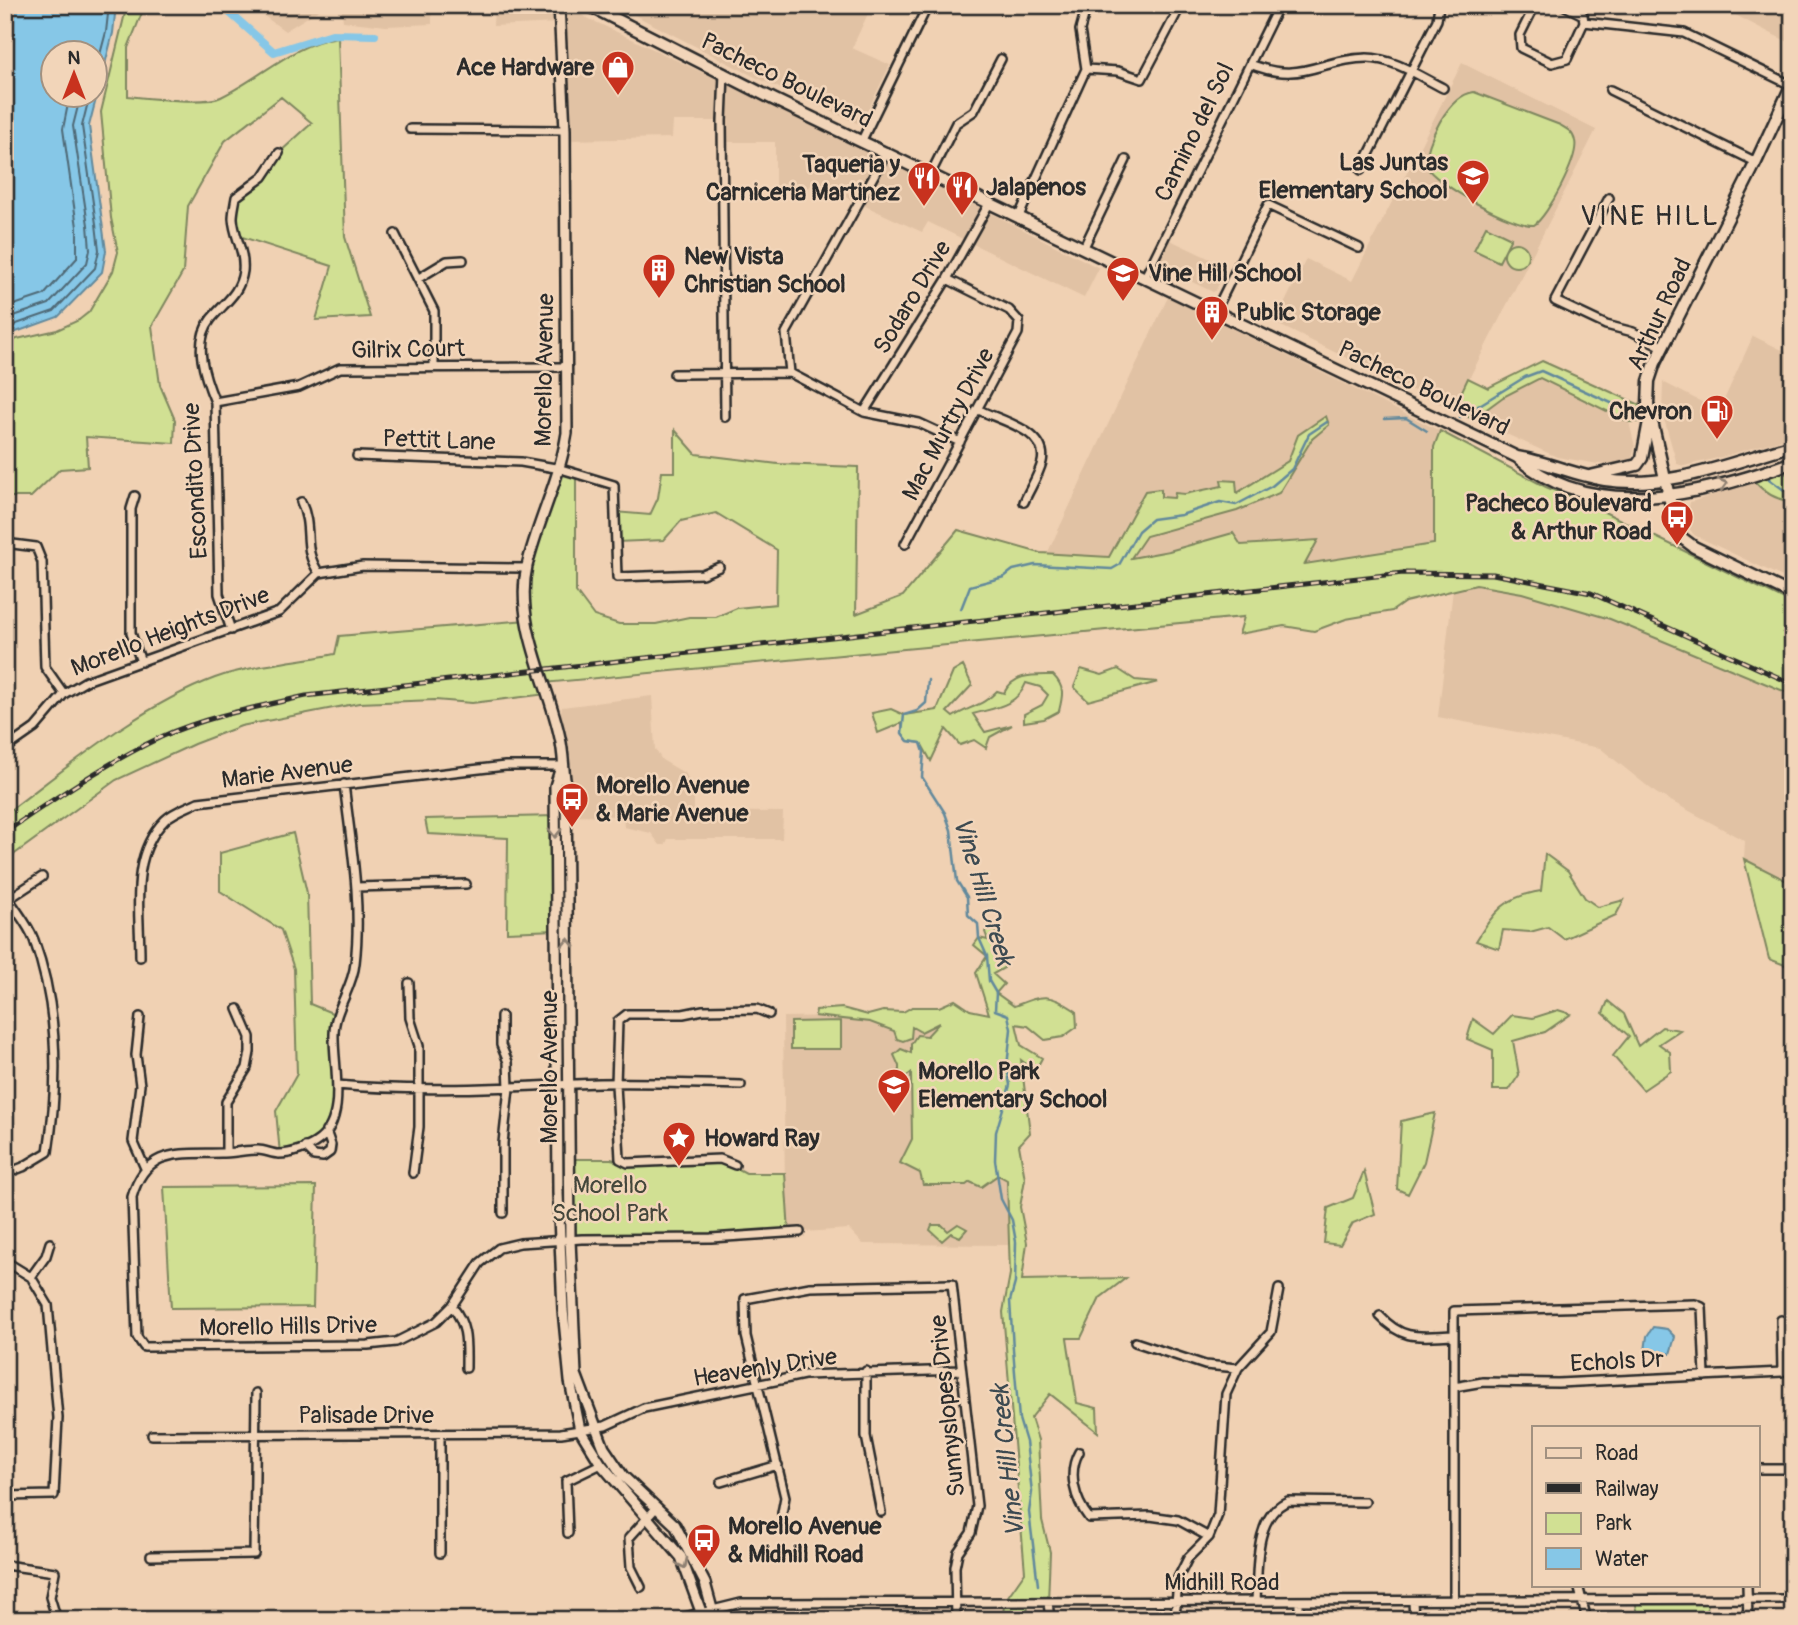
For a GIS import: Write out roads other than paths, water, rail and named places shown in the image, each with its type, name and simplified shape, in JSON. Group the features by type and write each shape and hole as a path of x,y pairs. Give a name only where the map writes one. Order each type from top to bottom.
{"main road":[{"name":"Pacheco Boulevard","path":"589,5 1517,457 1538,472 1576,489 1605,495 1670,495 1728,483 1793,461"},
{"name":"Arthur Road","path":"1670,495 1650,415 1649,381 1792,83"},
{"path":"1590,476 1637,465 1642,458 1650,415"},
{"name":"Pacheco Boulevard","path":"1517,457 1590,476 1627,482 1667,480 1793,444"},
{"path":"1670,495 1676,527 1682,538 1694,547 1793,594"}],"street":[{"name":"Morello Avenue","path":"559,5 565,130 564,367 567,433 561,469 526,568 528,620 542,683 561,741 566,786 563,1310 570,1381 580,1430 601,1464 681,1557 707,1613 715,1620"},
{"path":"862,140 928,5"},
{"path":"1019,216 1086,69 1080,30 1087,5"},
{"path":"1086,69 1118,71 1142,79 1181,5"},
{"name":"Camino del Sol","path":"1145,277 1279,5"},
{"path":"1361,170 1437,20 1439,5"},
{"path":"1535,5 1520,36 1521,48 1552,63 1567,60 1584,22 1583,15 1563,5"},
{"path":"1584,22 1684,33 1792,83"},
{"path":"1250,64 1282,74 1368,58 1410,71 1443,88"},
{"path":"931,173 956,123 974,111 1001,59"},
{"path":"724,73 724,417"},
{"path":"1610,90 1756,162"},
{"path":"411,129 565,130"},
{"path":"790,373 786,333 888,152"},
{"name":"Escondito Drive","path":"231,630 219,594 215,402 204,376 201,348 209,321 234,298 243,273 243,250 233,219 236,197 263,177 279,153"},
{"path":"1084,247 1126,160"},
{"path":"1609,198 1555,301 1663,347"},
{"name":"Sodaro Drive","path":"864,412 947,279 990,202"},
{"path":"1216,310 1268,205 1359,248"},
{"path":"395,234 435,311 434,368"},
{"path":"419,278 447,261 463,260"},
{"name":"Mac Murtry Drive","path":"905,544 1018,333 1019,321 1009,310 947,279"},
{"name":"Gilrix Court","path":"215,402 299,387 340,368 564,367"},
{"path":"674,374 790,373 864,412 919,423 960,442"},
{"path":"979,410 1034,436 1042,447 1043,461 1024,502"},
{"name":"Pettit Lane","path":"357,456 521,462 561,469 614,485 617,577 702,574 719,566"},
{"path":"135,496 131,509 131,633 141,662"},
{"path":"302,502 308,517 308,557 319,573 363,566 526,568"},
{"path":"5,543 36,547 42,562 46,667 64,694"},
{"name":"Morello Heights Drive","path":"5,749 35,728 64,694 86,681 279,612 319,573"},
{"name":"Marie Avenue","path":"140,957 142,858 148,841 166,818 198,802 505,766 562,766"},
{"path":"140,1017 136,1055 140,1085 133,1142 145,1168 160,1158 177,1154 260,1150 280,1154 320,1140 333,1119 337,1085 335,1027 356,960 356,887 344,784"},
{"path":"5,1174 48,1152 56,1103 55,1026 34,938 7,900 41,877"},
{"path":"356,887 466,884"},
{"path":"409,983 410,1018 419,1046 413,1173"},
{"path":"226,1153 226,1102 247,1068 250,1052 250,1037 238,1009"},
{"path":"735,1165 720,1160 628,1163 620,1159 616,1084 617,1030 621,1016 757,1009 769,1014"},
{"path":"500,1016 501,1045 508,1062 509,1088 503,1143 503,1213"},
{"path":"337,1085 419,1088 616,1084 741,1085"},
{"path":"304,1147 314,1156 323,1157 330,1152 331,1145 326,1131"},
{"name":"Morello Hills Drive","path":"145,1168 136,1180 132,1196 137,1337 144,1347 368,1345 396,1342 436,1322 452,1306 480,1263 499,1248 565,1241 712,1238 800,1232"},
{"name":"Morello Avenue","path":"565,1241 576,1374 594,1428 623,1476 675,1525 691,1553 707,1613"},
{"path":"31,1277 46,1256 50,1243"},
{"path":"5,1261 31,1277 48,1305 58,1418 54,1495 5,1496"},
{"name":"Sunnyslopes Drive","path":"758,1384 746,1336 745,1299 810,1287 953,1284 977,1507 971,1534 958,1552 954,1602 956,1620"},
{"path":"1175,1620 1178,1578 1188,1558 1209,1537 1219,1515 1226,1394 1238,1368 1271,1332 1279,1289"},
{"path":"1454,1599 1454,1311 1695,1304 1702,1307 1705,1376"},
{"path":"452,1306 461,1318 466,1332 466,1368"},
{"path":"1380,1316 1391,1328 1408,1337 1454,1335"},
{"name":"Echols Dr","path":"1454,1388 1483,1382 1558,1383 1783,1372 1781,1320"},
{"path":"1135,1342 1205,1365 1238,1368"},
{"name":"Heavenly Drive","path":"580,1430 606,1426 644,1408 803,1375 961,1370"},
{"path":"866,1371 866,1436 881,1512"},
{"path":"758,1384 785,1497 782,1513"},
{"path":"151,1556 254,1553 256,1393"},
{"name":"Palisade Drive","path":"152,1435 440,1434 580,1430"},
{"path":"440,1434 440,1553"},
{"path":"1079,1452 1072,1463 1077,1503 1089,1518 1150,1516 1178,1520 1209,1537"},
{"path":"568,1533 566,1481 601,1464"},
{"path":"721,1482 778,1465"},
{"path":"1759,1469 1793,1469"},
{"path":"1256,1601 1261,1540 1281,1504 1288,1501 1365,1502"},
{"path":"641,1587 631,1567 629,1538 657,1507"},
{"path":"5,1565 55,1572 50,1597 57,1620"},
{"path":"1578,1586 1587,1620"},
{"path":"1747,1586 1748,1620"},
{"name":"Midhill Road","path":"672,1620 741,1603 1793,1600"},
{"path":"1299,1601 1299,1620"},
{"path":"1413,1601 1414,1620"},
{"path":"1048,1602 1050,1620"}],"water":[{"path":"5,5 116,5 108,52 108,38 38,38 38,108 94,108 89,126 106,251 102,272 58,317 5,336"},
{"path":"1653,1327 1667,1329 1675,1337 1670,1354 1645,1351 1647,1336"}],"waterway":[{"path":"221,5 274,52 332,34 375,35"},
{"name":"Vine Hill Creek","path":"1460,417 1525,377 1541,371 1620,407 1639,409"},
{"name":"Vine Hill Creek","path":"1384,419 1406,418 1427,431"},
{"path":"961,609 970,586 1004,577 1013,570 1035,565 1112,569 1119,565 1138,531 1152,519 1181,515 1220,502 1236,505 1272,486 1292,469 1309,434 1327,422"},
{"name":"Vine Hill Creek","path":"1769,479 1784,490 1793,490"},
{"name":"Vine Hill Creek","path":"928,680 926,703 917,711 904,715 902,733 908,741 921,743 924,752 922,777 945,813 951,830 957,881 967,897 968,915 978,924 979,938 987,956 989,981 996,993 995,1010 1008,1015 1011,1029 1007,1067 1010,1085 996,1132 995,1160 1001,1199 1012,1220 1016,1242 1015,1283 1010,1301 1013,1349 1019,1419 1026,1442 1032,1492 1029,1512 1038,1585"},
{"name":"Vine Hill Creek","path":"1015,1615 1015,1620"}],"railway":[{"path":"5,832 101,770 161,737 214,718 306,696 1403,573 1493,574 1591,593 1793,684"}],"place":[{"name":"Ace Hardware","path":"618,97"},
{"name":"Las Juntas Elementary School","path":"1473,206"},
{"name":"Taqueria y Carniceria Martinez","path":"924,208"},
{"name":"Jalapenos","path":"962,217"},
{"name":"New Vista Christian School","path":"659,300"},
{"name":"Vine Hill School","path":"1123,303"},
{"name":"Public Storage","path":"1212,342"},
{"name":"Chevron","path":"1717,441"},
{"name":"Pacheco Boulevard & Arthur Road","path":"1677,547"},
{"name":"Morello Avenue & Marie Avenue","path":"572,829"},
{"name":"Morello Park Elementary School","path":"894,1115"},
{"name":"Howard Ray","path":"679,1168"},
{"name":"Morello Avenue & Midhill Road","path":"704,1570"}],"district":[{"name":"VINE HILL","path":"1650,215"}],"park label":[{"name":"Morello School Park","path":"610,1199"}]}
